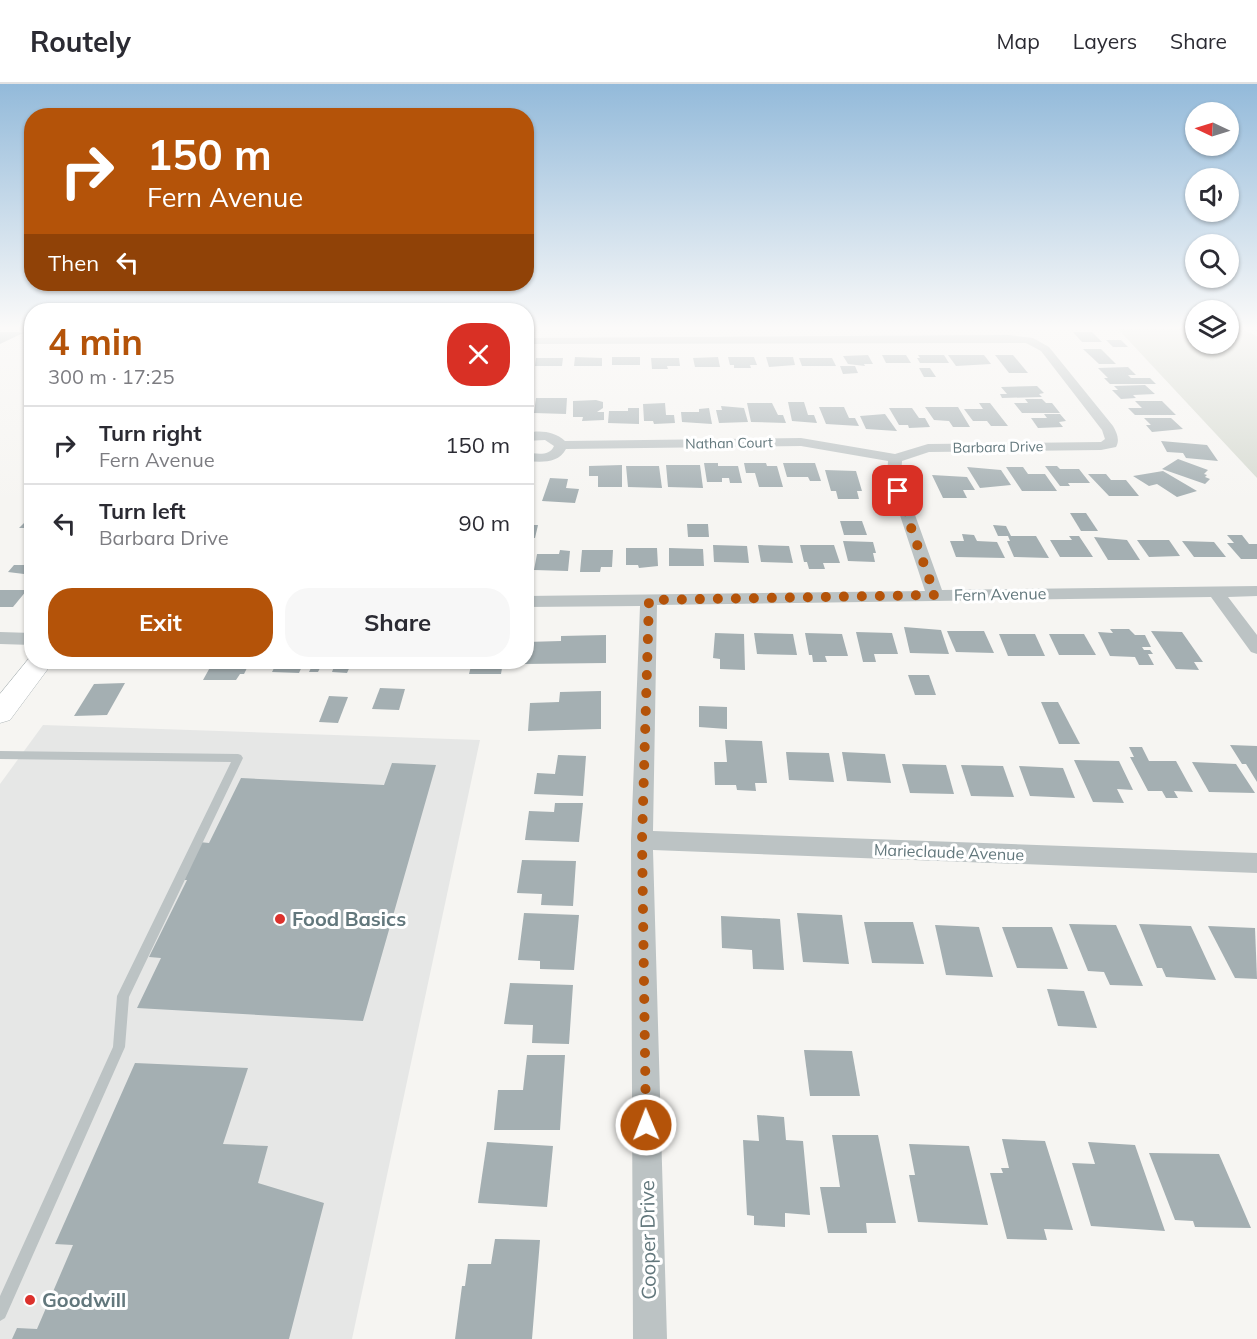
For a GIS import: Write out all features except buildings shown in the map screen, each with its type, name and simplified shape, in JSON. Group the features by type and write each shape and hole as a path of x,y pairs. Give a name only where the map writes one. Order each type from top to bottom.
{"main road":[{"path":"0,713 35,669"}],"street":[{"name":"Barbara Drive","path":"896,458 928,448 1101,447 1111,444 1112,439 1108,429 1075,388"},
{"name":"Nathan Court","path":"534,436 543,435 556,438 561,445"},
{"name":"Nathan Court","path":"561,445 801,442 896,458"},
{"name":"Nathan Court","path":"534,457 547,458 558,452 561,445"},
{"path":"896,458 892,467 894,476 935,595"},
{"name":"Fern Avenue","path":"534,602 1257,591"},
{"path":"1216,592 1257,648"},
{"name":"Cooper Drive","path":"649,600 642,840 655,1339"},
{"path":"0,638 24,639"},
{"name":"Marieclaude Avenue","path":"642,840 1257,863"}],"lane":[{"path":"0,755 238,758 123,996 119,1047 0,1313"}],"shaded area":[{"path":"1173,388 1257,388 1257,478"},
{"path":"43,725 480,740 352,1339 0,1339 0,784"}],"place":[{"name":"Food Basics","path":"280,919"},
{"name":"Goodwill","path":"30,1300"}],"route":[{"path":"646,1125 642,840 649,600 935,595 898,491"}]}
